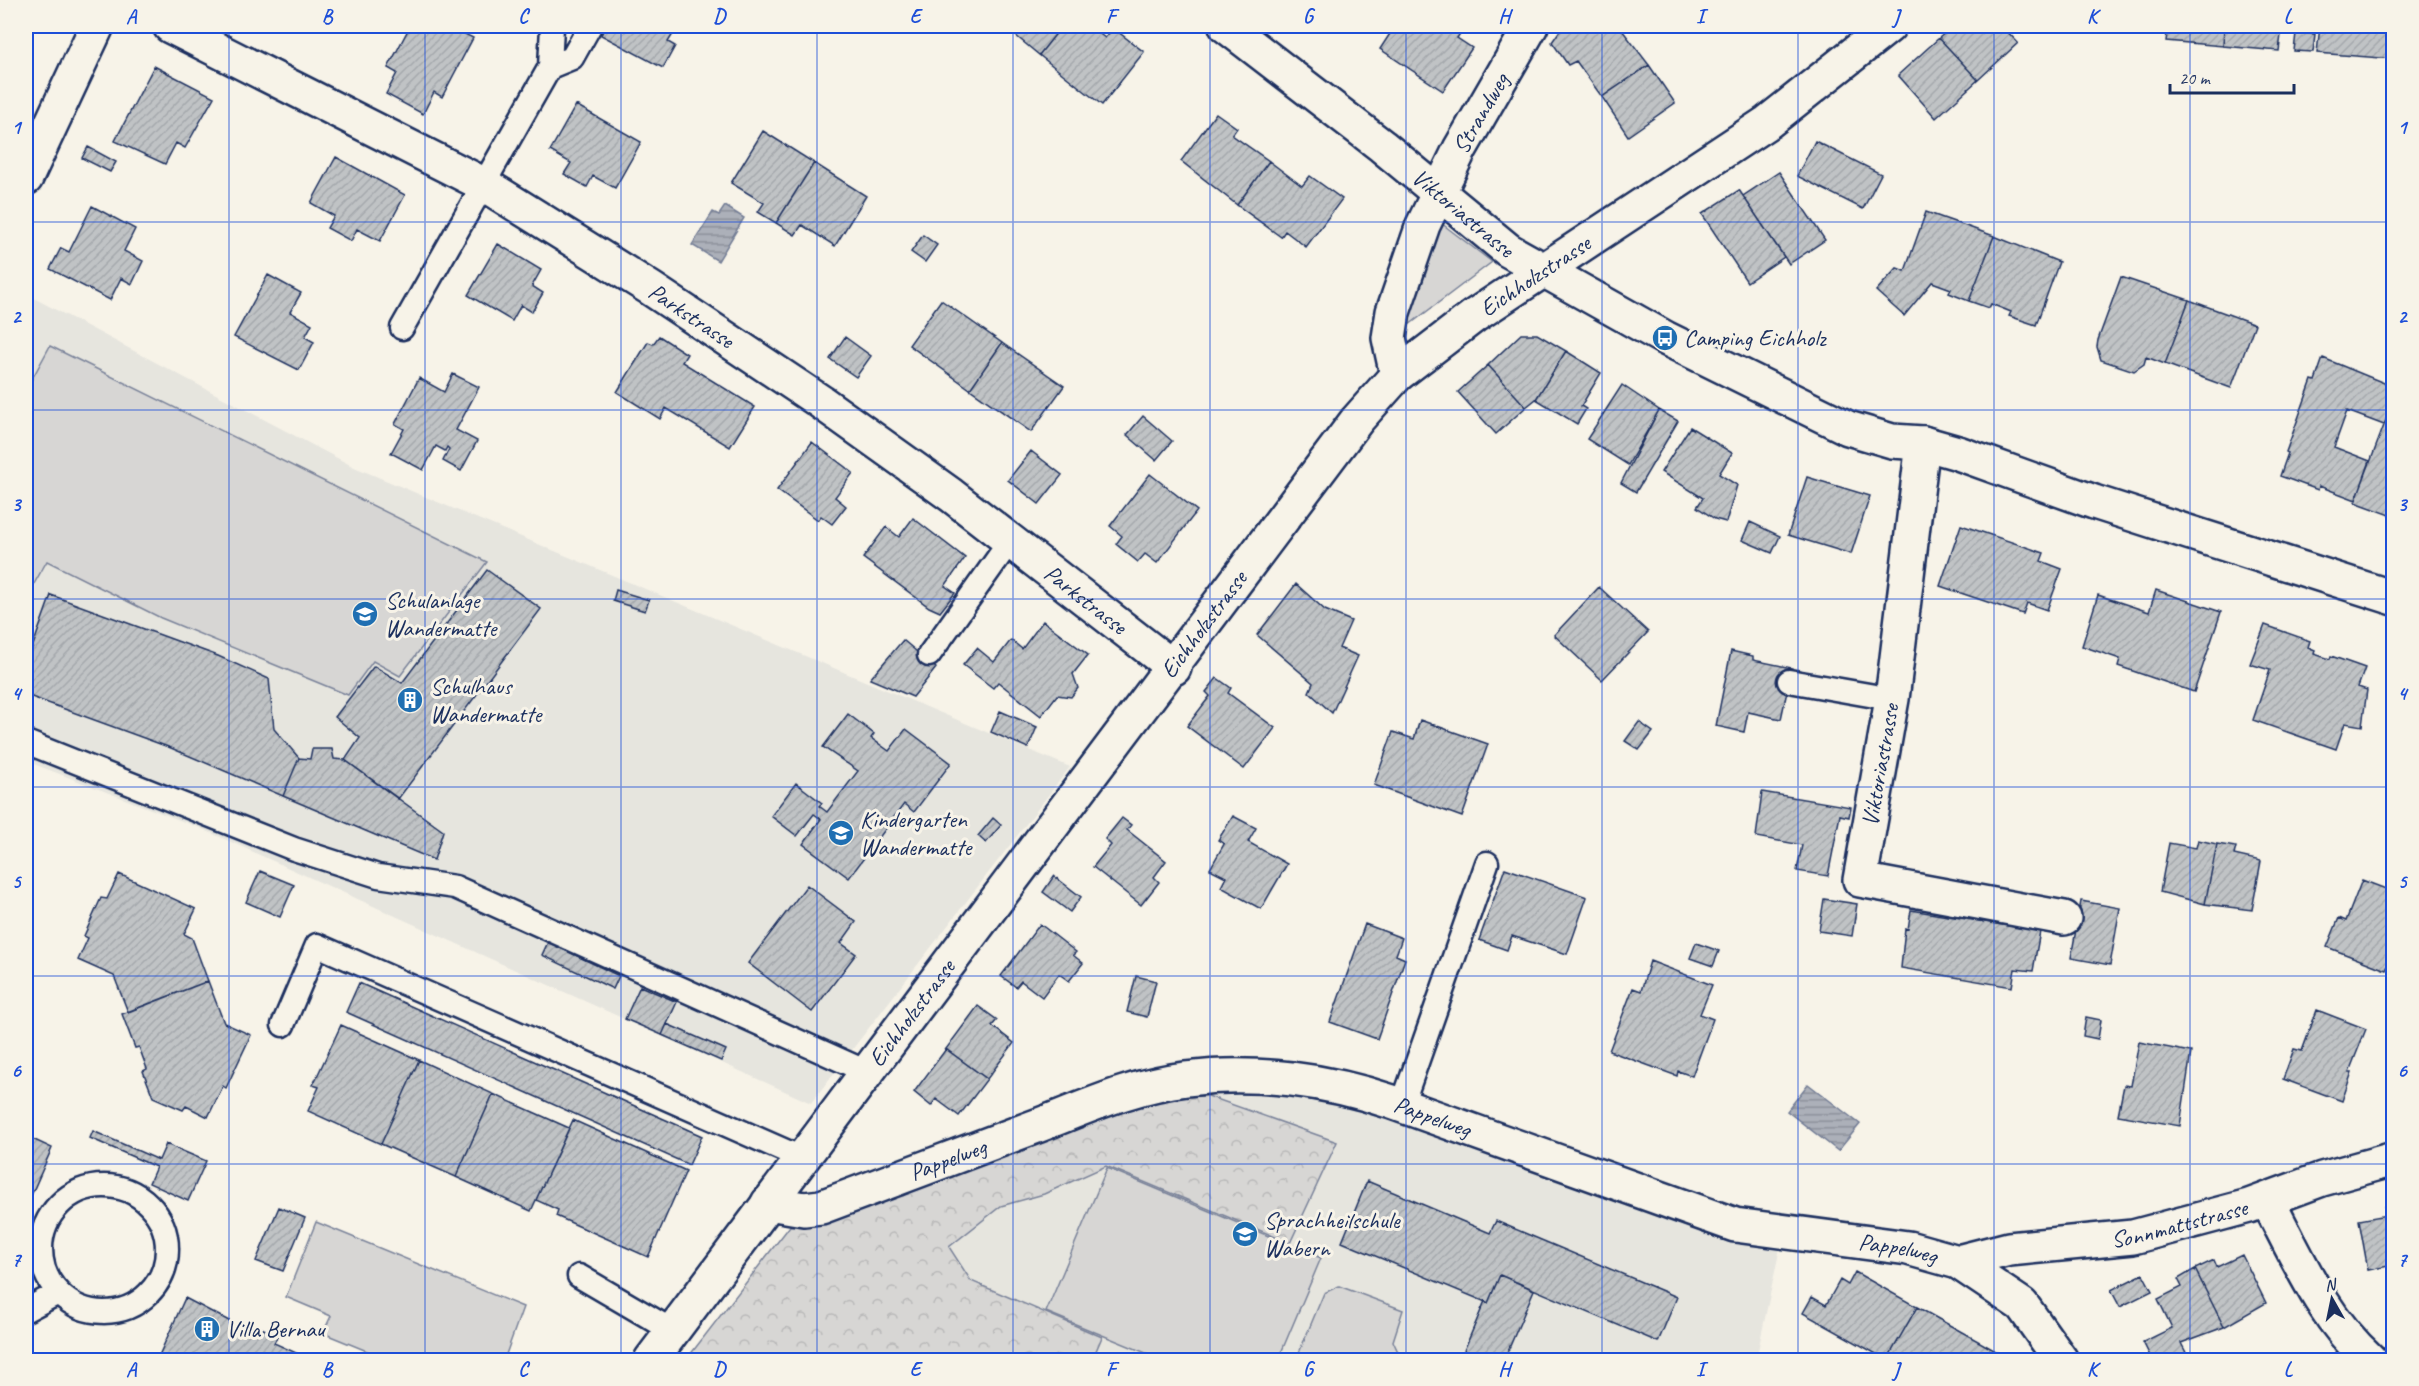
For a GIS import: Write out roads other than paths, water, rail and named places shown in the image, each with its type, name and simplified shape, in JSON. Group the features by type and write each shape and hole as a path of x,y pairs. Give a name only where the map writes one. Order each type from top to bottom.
{"street":[{"path":"26,178 97,26"},
{"name":"Parkstrasse","path":"170,26 485,185 650,288 821,402 951,495 1174,668"},
{"name":"Viktoriastrasse","path":"1226,26 1440,192 1508,250 1665,338 1848,428 1892,441 1923,443 2394,598"},
{"name":"Strandweg","path":"1396,375 1389,338 1393,312 1423,225 1460,149 1531,26"},
{"name":"Eichholzstrasse","path":"651,1360 1174,668 1357,420 1396,375 1474,316 1547,270 1768,122 1889,26"},
{"name":"Viktoriastrasse","path":"1923,443 1892,699 1860,880 2064,918"},
{"name":"Pappelweg","path":"768,1203 804,1209 821,1207 1131,1090 1186,1079 1245,1077 1300,1080 1352,1089 1402,1105 1735,1225 1908,1248 1958,1262 2022,1305 2061,1360"},
{"name":"Sonnmattstrasse","path":"1958,1262 2009,1249 2133,1237 2267,1200 2322,1179 2394,1159"},
{"path":"2267,1200 2329,1315 2348,1340 2369,1360"}],"lane":[{"path":"402,328 550,68 552,26"},
{"path":"550,68 572,58 590,26"},
{"path":"929,655 1010,542"},
{"path":"1789,681 1892,699"},
{"path":"26,742 294,849 378,876 455,886 867,1072"},
{"path":"1402,1105 1487,863"},
{"path":"283,1025 317,945 804,1159"},
{"path":"106,1186 126,1190 151,1207 165,1232 167,1257 162,1274 144,1298 122,1310 90,1311 73,1304 58,1293 48,1278 41,1252 45,1225 62,1202 87,1188 106,1186"},
{"path":"579,1276 673,1331"},
{"path":"26,1310 58,1293"}],"place":[{"name":"Camping Eichholz","path":"1665,338"},
{"name":"Schulanlage Wandermatte","path":"365,614"},
{"name":"Schulhaus Wandermatte","path":"410,700"},
{"name":"Kindergarten Wandermatte","path":"841,833"},
{"name":"Sprachheilschule Wabern","path":"1245,1234"},
{"name":"Villa Bernau","path":"207,1329"}]}
